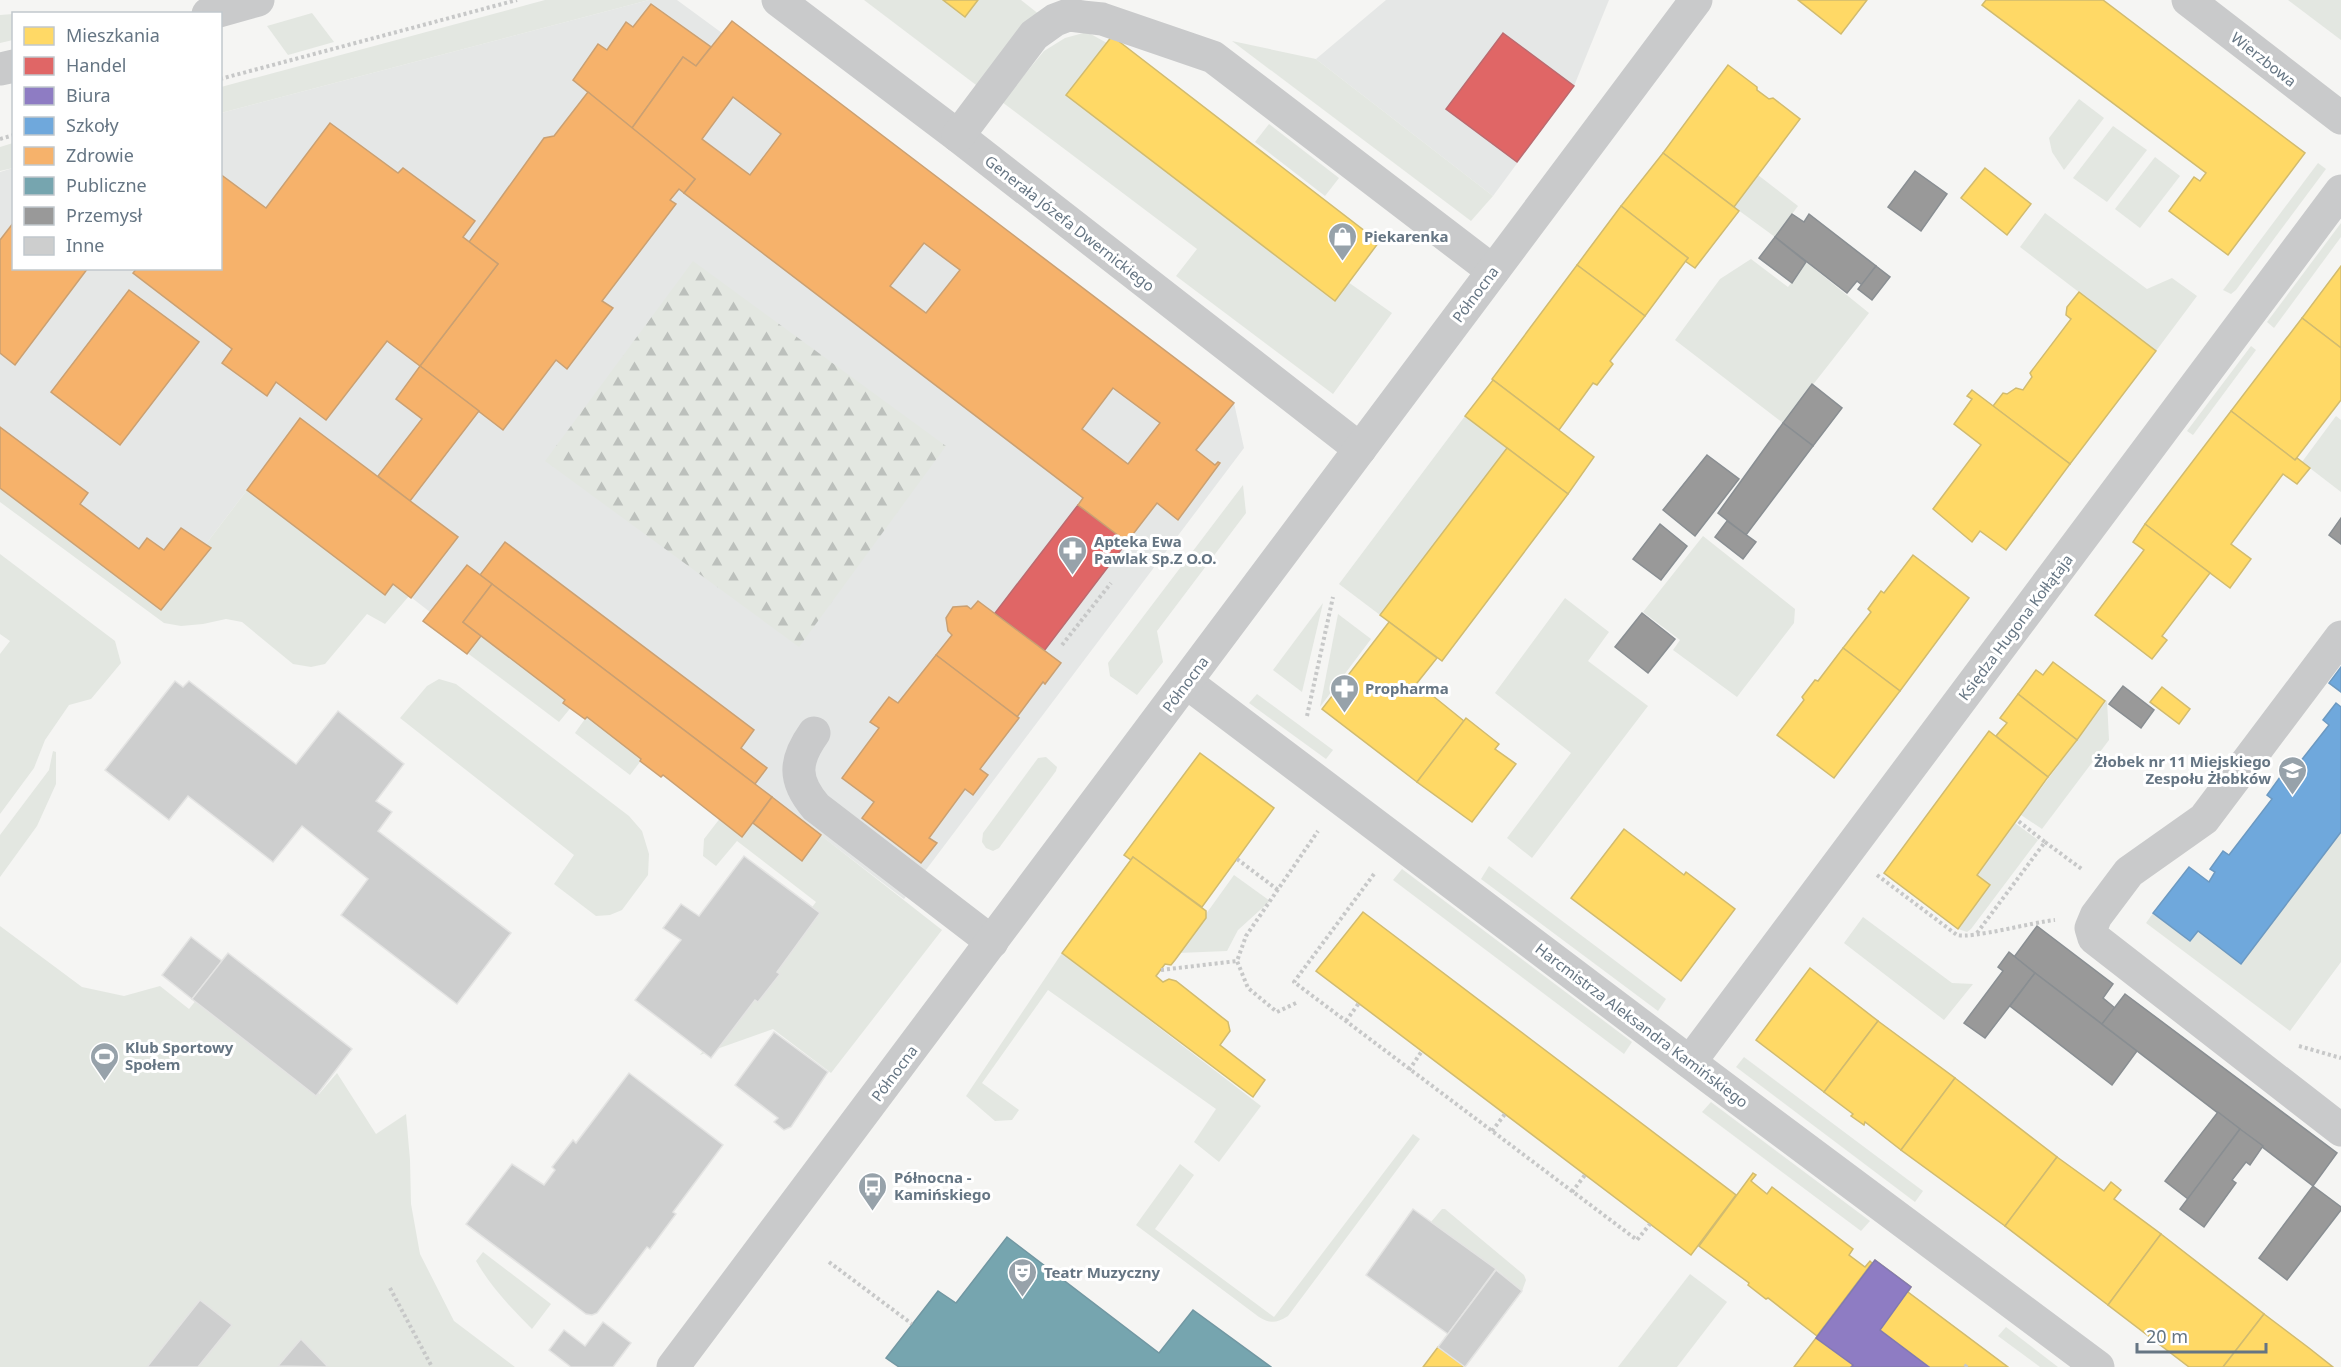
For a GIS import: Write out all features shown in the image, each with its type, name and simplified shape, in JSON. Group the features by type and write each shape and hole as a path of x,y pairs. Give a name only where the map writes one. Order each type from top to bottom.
{"street":[{"path":"215,12 258,0"},
{"name":"Generała Józefa Dwernickiego","path":"778,0 958,136 1360,449"},
{"name":"Północna","path":"682,1364 992,942 1696,0"},
{"name":"Wierzbowa","path":"2188,0 2341,118"},
{"path":"958,136 1041,28 1068,15 1102,19 1213,57 1492,271"},
{"name":"Księdza Hugona Kołłątaja","path":"1690,1062 2341,191"},
{"path":"2341,637 2204,819 2129,872 2104,904 2091,928 2094,938 2341,1130"},
{"name":"Harcmistrza Aleksandra Kamińskiego","path":"1186,682 2098,1367"},
{"path":"814,733 802,751 798,766 807,797 816,807 992,942"}],"path":[{"path":"222,79 517,0"},
{"path":"1062,645 1111,583"},
{"path":"1307,716 1333,597"},
{"path":"1871,872 1957,935 1963,936 2033,922 2104,904 2045,842 2017,820"},
{"path":"1296,1003 1277,1012 1248,988 1237,962 1246,936 1318,831"},
{"path":"1977,933 2045,842"},
{"path":"1237,859 1278,890"},
{"path":"1374,874 1294,982 1637,1240 1650,1224"},
{"path":"1161,970 1237,962"},
{"path":"1346,1021 1359,1004"},
{"path":"1409,1070 1422,1051"},
{"path":"1492,1131 1505,1114"},
{"path":"1572,1192 1585,1175"},
{"path":"829,1262 912,1324"},
{"path":"390,1288 432,1367"}],"shaded area":[{"path":"649,0 677,0 722,33 732,21 1234,403 1244,448 904,899 467,565 430,612 394,584 385,595 247,490 206,544 211,548 161,610 0,488 0,172 12,168 12,270 222,270 222,113"},
{"path":"1386,0 1609,0 1574,86 1493,196 1316,59"}],"green space":[{"path":"545,0 649,0 222,113 222,87"},
{"path":"864,0 1021,0 1040,15 980,88"},
{"path":"2288,0 2341,0 2341,40"},
{"path":"312,13 334,42 288,55 267,26"},
{"path":"12,14 12,40 0,43 0,15"},
{"path":"1087,32 1107,43 1067,95 1334,301 1348,282 1392,313 1333,394 1176,276 1197,249 1002,102 1044,51 1065,38"},
{"path":"1232,41 1316,59 1493,196 1471,221"},
{"path":"2079,99 2104,118 2064,170 2052,152 2049,138"},
{"path":"1269,124 1339,178 1325,196 1255,142"},
{"path":"2113,126 2147,150 2107,202 2073,178"},
{"path":"12,143 12,168 0,171 0,147"},
{"path":"2155,157 2180,176 2140,228 2115,209"},
{"path":"2318,163 2326,169 2236,290 2231,294 2223,290"},
{"path":"1758,175 1798,206 1775,237 1734,207"},
{"path":"2045,213 2147,289 2172,278 2197,296 2156,351 2020,247"},
{"path":"2341,223 2341,237 2274,328 2267,322"},
{"path":"1751,259 1788,287 1806,262 1869,313 1783,423 1675,340 1720,279"},
{"path":"693,261 946,446 799,647 545,461"},
{"path":"2251,346 2256,350 2193,435 2187,431"},
{"path":"1465,416 1507,448 1380,615 1339,584"},
{"path":"2336,416 2341,420 2341,492 2302,462"},
{"path":"1243,485 1246,513 1157,631 1163,662 1137,695 1110,676 1108,663"},
{"path":"0,488 161,610 210,548 206,544 247,490 385,595 393,584 409,596 385,624 367,614 325,664 311,667 293,664 242,622 226,619 181,626 164,623 0,502"},
{"path":"1703,536 1795,609 1794,623 1737,697 1673,650 1680,640 1643,612"},
{"path":"0,554 115,641 121,663 91,699 69,705 45,740 34,768 0,814 0,654 10,641 0,634"},
{"path":"1565,598 1609,632 1588,661 1648,706 1532,858 1507,838 1571,753 1495,693"},
{"path":"1323,603 1302,692 1273,670"},
{"path":"1338,614 1371,639 1320,707"},
{"path":"480,635 573,705 559,722 466,652"},
{"path":"439,679 456,684 629,816 642,831 649,854 648,875 622,910 610,915 596,916 554,884 574,855 400,718 427,686"},
{"path":"1257,694 1333,750 1326,759 1249,703"},
{"path":"2107,700 2109,740 2042,829 2021,815"},
{"path":"587,716 643,758 630,775 575,733"},
{"path":"53,751 56,752 56,784 37,826 0,877 0,835 49,770"},
{"path":"1046,757 1057,767 1056,771 999,848 993,851 986,848 982,842 983,833 1038,758"},
{"path":"772,797 942,930 831,1073 773,1029 700,1055 816,902 737,841 716,866 703,856 704,839 721,817"},
{"path":"2015,823 2038,840 1971,929 1967,932 1958,929 1990,885 1977,875"},
{"path":"2341,832 2341,962 2290,1031 2146,923 2153,913 2190,941 2198,931 2241,963"},
{"path":"1489,866 1666,999 1658,1011 1481,879"},
{"path":"1402,869 1632,1042 1624,1054 1393,880"},
{"path":"1234,875 1270,901 1238,930 1227,951 1178,953"},
{"path":"1863,917 1952,983 1973,984 1944,1020 1844,943"},
{"name":"Klub Sportowy Społem","path":"0,926 82,987 124,996 160,986 189,1009 197,999 319,1094 337,1073 376,1134 406,1114 411,1204 420,1254 454,1321 515,1367 0,1367"},
{"path":"1062,953 1261,1106 1219,1162 1194,1142 1216,1109 1048,990 982,1083 1019,1110 1012,1120 995,1121 966,1096"},
{"path":"1744,1057 1923,1191 1915,1202 1736,1067"},
{"path":"1711,1102 1870,1221 1861,1231 1702,1112"},
{"path":"1413,1134 1420,1139 1288,1316 1280,1320 1270,1322 1259,1317 1136,1225 1180,1164 1194,1175 1155,1229 1274,1317"},
{"path":"1442,1209 1445,1209 1524,1275 1526,1280 1522,1291 1496,1269 1431,1222"},
{"path":"483,1252 551,1304 532,1329 502,1297 482,1271 476,1261"},
{"path":"1690,1274 1727,1302 1677,1367 1618,1367"},
{"path":"2006,1327 2058,1367 2040,1367 1998,1336"}],"building: Mieszkania":[{"path":"943,0 978,0 965,17"},
{"path":"1798,0 1867,0 1841,34"},
{"path":"1986,0 2103,0 2305,153 2228,255 2169,211 2194,177 2200,181 2206,173 1982,5"},
{"path":"1112,36 1379,242 1335,301 1066,95"},
{"path":"1728,65 1769,99 1773,98 1800,119 1734,207 1663,153"},
{"path":"1663,153 1739,211 1695,268 1685,261 1688,258 1621,206"},
{"path":"1985,168 2031,204 2007,235 1961,198"},
{"path":"1621,206 1688,258 1645,316 1577,265"},
{"path":"1577,265 1645,316 1610,361 1613,364 1597,385 1593,383 1559,430 1492,379"},
{"path":"2341,266 2341,348 2302,318"},
{"path":"2079,292 2156,351 2070,464 1993,406 2003,393 2007,394 2016,388 2023,390 2032,377 2030,373 2071,319 2066,315 2067,307"},
{"path":"2302,318 2341,348 2341,400 2295,460 2231,411"},
{"path":"1493,380 1594,457 1568,494 1465,416"},
{"path":"1972,390 2070,464 2006,550 1980,531 1972,542 1933,509 1981,445 1954,424 1972,399 1967,396"},
{"path":"2231,411 2295,460 2297,458 2310,468 2297,484 2283,474 2231,544 2251,559 2230,588 2145,524"},
{"path":"1507,448 1568,494 1442,661 1380,615"},
{"path":"2145,524 2210,573 2162,636 2167,640 2152,659 2095,615 2144,550 2133,542"},
{"path":"1913,555 1969,598 1900,691 1843,648 1871,612 1868,609 1881,591 1884,593"},
{"path":"1389,622 1437,658 1417,683 1464,721 1417,782 1322,709"},
{"path":"1843,648 1900,691 1834,778 1777,735 1804,700 1802,697 1815,680 1818,681"},
{"path":"2053,662 2105,701 2077,740 2018,694 2036,670 2043,675"},
{"path":"2162,687 2190,709 2179,724 2150,702"},
{"path":"2018,694 2077,740 2048,777 1996,736 2007,723 2000,718"},
{"path":"1466,718 1499,744 1495,749 1516,764 1472,822 1417,782"},
{"path":"1989,731 2048,777 1977,875 1990,885 1958,929 1884,873"},
{"path":"1200,753 1274,808 1202,907 1133,857 1131,860 1124,855"},
{"path":"1624,829 1684,875 1686,872 1735,909 1681,981 1571,898"},
{"path":"1133,857 1206,911 1206,918 1175,960 1171,965 1165,964 1156,976 1163,982 1169,979 1176,981 1228,1022 1230,1031 1220,1045 1265,1080 1253,1097 1062,953"},
{"path":"1363,912 1736,1195 1691,1255 1316,971"},
{"path":"1810,968 1878,1021 1824,1092 1756,1040"},
{"path":"1878,1021 1955,1078 1901,1150 1865,1122 1864,1125 1851,1116 1853,1114 1824,1092"},
{"path":"1955,1078 2057,1157 2005,1226 1901,1150"},
{"path":"2057,1157 2104,1191 2111,1182 2121,1190 2114,1199 2161,1234 2108,1305 2005,1226"},
{"path":"1753,1173 1756,1175 1751,1181 1767,1194 1772,1187 1853,1249 1849,1255 1865,1267 1870,1261 1872,1263 1817,1336 1699,1246"},
{"path":"2161,1234 2264,1314 2223,1367 2189,1367 2108,1305"},
{"path":"1875,1260 1911,1287 1908,1292 2008,1367 1794,1367"},
{"path":"2264,1314 2309,1348 2333,1367 2223,1367"},
{"path":"1438,1347 1465,1367 1423,1367"}],"building: Handel":[{"path":"1503,33 1574,86 1517,162 1446,109"},
{"path":"1078,505 1127,542 1044,651 995,613"}],"building: Biura":[{"path":"1875,1260 1911,1287 1880,1330 1929,1367 1851,1367 1853,1365 1816,1338"}],"building: Szkoły":[{"path":"2341,667 2341,692 2329,683"},
{"path":"2336,703 2341,707 2341,832 2241,964 2198,931 2190,941 2153,913 2189,867 2209,882 2215,872 2210,869 2223,851 2229,855 2272,799 2267,795 2280,777 2285,781 2329,725 2323,720"}],"building: Zdrowie":[{"path":"651,4 711,47 696,66 683,57 632,128 573,80 598,44 607,50 626,22 633,27"},
{"path":"732,21 1234,403 1196,450 1215,465 1220,463 1178,520 1157,503 1127,542 1078,505 1083,498 684,193 695,179 632,128 683,57 696,66","holes":["733,97 781,134 750,175 702,139","924,243 960,270 926,313 890,286","1113,388 1160,423 1128,464 1082,429"]},
{"path":"588,92 695,179 684,193 679,189 670,200 676,204 602,301 613,308 567,369 556,360 503,430 420,366 498,264 469,242 544,138 554,136"},
{"path":"330,123 398,173 403,168 475,221 463,237 498,264 420,366 387,341 326,420 276,382 267,396 222,363 232,349 133,273 135,270 222,270 222,175 266,208"},
{"path":"12,225 12,270 86,270 15,365 0,353 0,240"},
{"path":"129,290 199,342 120,445 51,392"},
{"path":"420,366 479,411 410,501 378,476 422,419 396,399"},
{"path":"300,418 458,537 411,598 393,584 385,595 247,490"},
{"path":"0,427 88,493 80,504 139,549 147,538 164,550 181,528 211,548 161,610 0,488"},
{"path":"505,542 754,730 741,748 767,768 755,784 480,575"},
{"path":"467,565 492,584 463,622 481,636 467,654 423,621"},
{"path":"492,584 772,797 742,837 663,775 661,777 640,761 641,759 587,717 585,719 563,703 565,700 463,622"},
{"path":"978,601 1061,663 1045,684 1043,682 1017,717 936,655 952,635 948,631 946,618 953,607 967,606 971,609"},
{"path":"936,655 1019,718 980,769 988,775 973,795 965,789 929,838 937,843 921,863 862,818 874,802 842,778 879,728 870,722 889,697 898,703"},
{"path":"772,797 821,835 802,861 753,823"}],"building: Publiczne":[{"name":"Teatr Muzyczny","path":"1007,1237 1159,1353 1193,1310 1271,1367 899,1367 886,1358 938,1291 956,1303"}],"building: Przemysł":[{"path":"1915,171 1947,194 1921,231 1888,207"},
{"path":"1792,214 1804,222 1809,214 1876,266 1862,285 1857,281 1847,293 1775,237"},
{"path":"1775,237 1806,262 1792,283 1759,258"},
{"path":"1876,266 1890,277 1872,300 1858,289"},
{"path":"1812,384 1842,408 1813,446 1783,423"},
{"path":"1783,423 1813,446 1746,535 1718,513"},
{"path":"1707,455 1739,479 1695,536 1663,510"},
{"path":"2341,518 2341,544 2329,535"},
{"path":"1727,521 1756,542 1743,559 1715,537"},
{"path":"1660,524 1687,546 1661,580 1633,559"},
{"path":"1642,613 1675,639 1648,673 1615,647"},
{"path":"2123,686 2154,710 2141,728 2109,704"},
{"path":"2037,926 2113,984 2103,998 2115,1008 2102,1024 2014,957"},
{"path":"2009,952 2035,973 1985,1038 1964,1023 2003,971 1998,967"},
{"path":"2035,973 2137,1051 2112,1085 2010,1006"},
{"path":"2125,994 2337,1153 2313,1186 2102,1024"},
{"path":"2218,1112 2240,1129 2188,1199 2165,1181"},
{"path":"2240,1129 2263,1146 2250,1165 2246,1162 2232,1180 2236,1183 2204,1227 2180,1209"},
{"path":"2313,1186 2341,1207 2341,1210 2287,1280 2259,1258"}],"building: Inne":[{"path":"175,681 183,687 189,681 296,764 338,711 404,764 376,801 392,812 378,831 511,933 457,1004 341,915 368,879 302,826 273,862 188,796 169,820 105,770"},
{"path":"744,856 820,913 777,972 780,974 758,1002 755,1000 711,1058 635,1000 681,940 663,928 681,904 699,916"},
{"path":"191,937 222,961 192,999 162,975"},
{"path":"228,953 352,1049 316,1096 192,999"},
{"path":"774,1032 828,1072 791,1127 784,1130 774,1122 778,1118 735,1085"},
{"path":"629,1073 723,1145 673,1212 676,1214 650,1249 647,1247 597,1313 592,1315 586,1314 466,1224 512,1164 544,1185 555,1170 552,1167 573,1140 576,1143"},
{"path":"1413,1209 1496,1269 1448,1334 1366,1275"},
{"path":"1496,1270 1522,1291 1465,1367 1438,1347"},
{"path":"200,1300 232,1325 198,1367 147,1367"},
{"path":"603,1322 631,1343 613,1367 571,1367 549,1350 564,1330 585,1346"},
{"path":"301,1339 328,1367 278,1366"}],"place":[{"name":"Piekarenka","path":"1343,262"},
{"name":"Apteka Ewa Pawlak Sp.Z O.O.","path":"1073,576"},
{"name":"Propharma","path":"1344,714"},
{"name":"Żłobek nr 11 Miejskiego Zespołu Żłobków","path":"2292,796"},
{"name":"Klub Sportowy Społem","path":"104,1082"},
{"name":"Północna - Kamińskiego","path":"873,1212"},
{"name":"Teatr Muzyczny","path":"1023,1298"}]}
